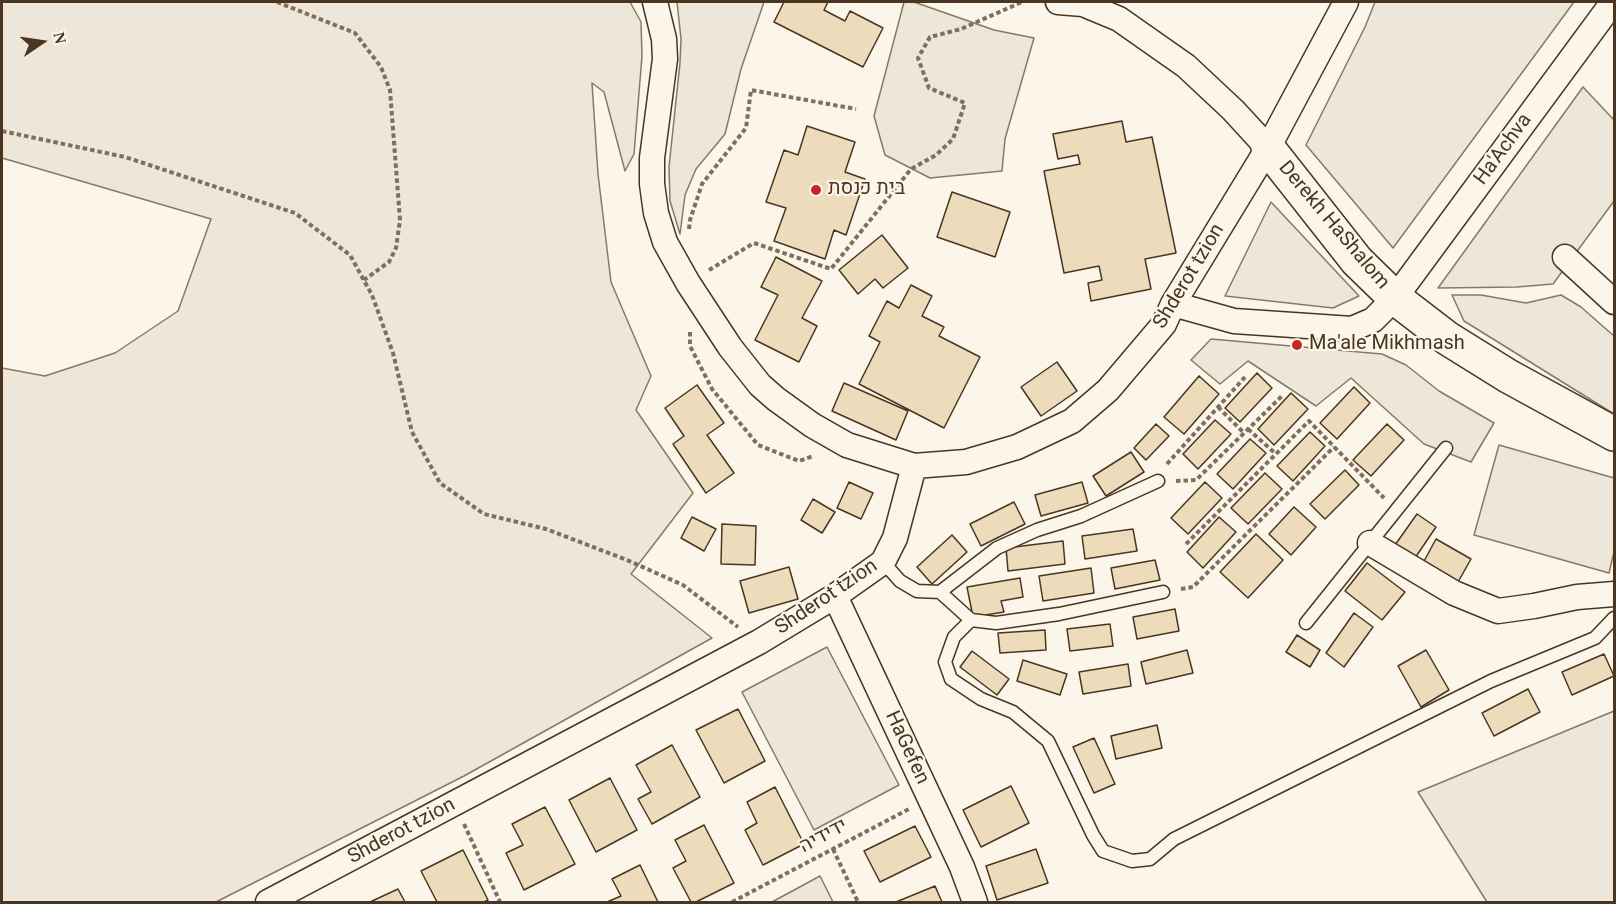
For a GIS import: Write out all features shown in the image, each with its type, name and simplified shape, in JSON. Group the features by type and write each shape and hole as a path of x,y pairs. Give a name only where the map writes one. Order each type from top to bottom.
{"street":[{"path":"655,2 665,59 652,158 656,213 665,242 688,283 730,347 760,385 812,425 847,445 914,466"},
{"path":"1058,2 1083,4 1119,19 1186,66 1233,110 1268,148"},
{"name":"Shderot tzion","path":"268,903 759,642 835,596 883,562 895,538 914,466 966,462 1017,447 1072,421 1108,390 1164,324 1173,304 1268,148 1346,2"},
{"name":"Ha'Achva","path":"1173,304 1234,321 1352,329 1372,320 1395,298 1613,2"},
{"name":"Derekh HaShalom","path":"1268,148 1357,261 1395,298 1447,338 1508,376 1614,434"},
{"path":"1565,257 1614,302"},
{"path":"1370,543 1454,594 1498,610 1534,606 1577,597 1614,594"},
{"name":"HaGefen","path":"835,596 962,867 975,903"}],"lane":[{"path":"1306,623 1446,448"},
{"path":"940,592 997,548 1037,530 1081,516 1158,482"},
{"path":"883,562 900,581 917,591 940,592 971,620 996,623 1059,614 1163,592"},
{"path":"971,620 954,637 945,662 951,679 981,699 1013,712 1048,741 1103,851 1132,861 1150,859 1174,839 1491,681 1595,638 1614,618"}],"path":[{"path":"277,2 355,33 381,67 390,90 400,220 396,248 389,262 364,280"},
{"path":"847,445 799,460 758,445 712,389 690,346 688,283 754,243 831,269 911,169 936,155 953,139 965,103 928,88 918,58 930,37 961,29 1022,2"},
{"path":"689,231 690,220 702,184 746,128 751,90 856,109"},
{"path":"2,130 125,157 295,213 350,255 364,280 372,295 393,353 412,432 440,483 484,514 546,529 627,560 682,585 759,642"},
{"path":"1245,377 1167,464 1158,482 1196,480 1282,396"},
{"path":"1218,407 1244,434"},
{"path":"1186,544 1309,421 1396,511"},
{"path":"1248,429 1276,454"},
{"path":"1163,592 1193,587 1334,447"},
{"name":"ידידיה","path":"732,903 929,798"},
{"path":"454,804 500,903"},
{"path":"833,849 858,903"}],"shaded area":[{"path":"2,2 630,2 641,22 642,56 634,154 625,171 604,92 592,83 598,174 611,282 651,376 636,410 693,493 631,574 712,638 464,776 216,902 2,902 2,368 45,376 115,353 178,311 211,219 2,158"},
{"path":"677,2 764,2 741,69 725,134 696,169 685,195 680,234 670,201 669,167 680,63 681,39"},
{"path":"904,2 914,2 994,30 1034,38 1005,139 1002,171 930,178 885,155 874,116"},
{"path":"1375,2 1574,2 1393,248 1306,145 1365,27"},
{"path":"1583,87 1614,120 1614,201 1553,284 1438,288"},
{"path":"1271,202 1359,296 1333,308 1225,296"},
{"path":"1452,295 1481,295 1526,303 1561,295 1581,307 1614,336 1614,414 1464,321"},
{"path":"1211,339 1382,354 1406,365 1439,391 1494,423 1471,462 1424,444 1351,378 1316,406 1248,361 1220,384 1191,360"},
{"path":"1499,445 1614,478 1614,552 1609,573 1474,535"},
{"path":"827,647 899,785 814,830 742,692"},
{"path":"1614,711 1614,902 1487,902 1418,792"},
{"path":"820,876 833,902 772,902"}],"building":[{"path":"784,2 828,2 824,10 845,21 850,11 883,28 863,67 774,22"},
{"path":"1122,121 1126,142 1152,137 1176,253 1145,259 1151,289 1091,301 1088,283 1102,280 1099,266 1064,273 1044,171 1080,164 1078,155 1058,159 1053,134"},
{"name":"בית כנסת","path":"807,126 855,142 845,172 865,179 846,235 834,230 825,259 774,241 786,208 766,202 784,150 798,155"},
{"path":"952,192 1010,212 995,257 937,237"},
{"path":"882,235 908,268 883,288 875,279 858,294 839,270"},
{"path":"776,257 822,281 802,318 817,326 799,362 755,340 778,295 761,287"},
{"path":"911,285 932,296 922,316 944,327 939,336 980,357 944,428 859,384 880,342 869,336 887,301 899,308"},
{"path":"1057,362 1077,391 1041,416 1021,387"},
{"path":"1257,373 1272,388 1240,422 1225,408"},
{"path":"1199,376 1219,394 1184,434 1164,417"},
{"path":"844,383 908,411 896,440 832,411"},
{"path":"697,385 724,423 707,435 734,473 706,493 673,444 684,436 665,408"},
{"path":"1354,387 1370,403 1337,439 1320,423"},
{"path":"1291,393 1308,409 1274,445 1258,429"},
{"path":"1215,420 1231,434 1198,469 1183,454"},
{"path":"1156,424 1169,436 1146,460 1134,448"},
{"path":"1387,424 1404,440 1371,476 1353,460"},
{"path":"1310,432 1325,446 1293,481 1277,466"},
{"path":"1250,439 1266,453 1233,489 1217,474"},
{"path":"1131,452 1144,472 1106,496 1093,476"},
{"path":"1345,470 1359,485 1325,519 1310,504"},
{"path":"1265,473 1282,489 1248,524 1231,508"},
{"path":"849,482 873,493 861,519 837,508"},
{"path":"1082,482 1088,503 1041,516 1035,495"},
{"path":"1205,482 1222,498 1188,534 1171,518"},
{"path":"813,499 835,512 822,533 801,520"},
{"path":"1014,502 1025,524 981,546 970,524"},
{"path":"1294,507 1316,527 1291,555 1269,534"},
{"path":"1417,514 1436,527 1415,558 1395,545"},
{"path":"692,517 716,529 704,551 681,538"},
{"path":"1219,517 1236,532 1203,568 1187,552"},
{"path":"722,524 756,526 755,565 721,564"},
{"path":"1133,529 1137,551 1085,559 1082,536"},
{"path":"1256,534 1283,560 1248,598 1220,572"},
{"path":"952,535 967,552 932,584 917,567"},
{"path":"1436,539 1471,559 1458,582 1423,563"},
{"path":"1063,541 1065,564 1008,571 1006,548"},
{"path":"1155,560 1160,580 1115,589 1111,568"},
{"path":"1367,563 1405,592 1382,620 1345,591"},
{"path":"789,567 798,599 749,613 740,581"},
{"path":"1091,568 1094,593 1043,601 1039,576"},
{"path":"1020,578 1023,597 1001,601 1004,612 973,617 967,587"},
{"path":"1175,609 1179,631 1137,639 1133,617"},
{"path":"1354,613 1373,627 1344,667 1326,653"},
{"path":"1110,624 1113,646 1070,651 1067,629"},
{"path":"1045,630 1046,650 1000,653 998,633"},
{"path":"1297,635 1320,650 1310,667 1286,652"},
{"path":"1187,650 1193,673 1146,684 1141,662"},
{"path":"1426,650 1449,690 1421,707 1398,666"},
{"path":"972,651 1009,679 997,695 960,667"},
{"path":"1604,654 1614,676 1572,695 1562,672"},
{"path":"1023,660 1067,674 1060,695 1017,681"},
{"path":"1128,664 1131,686 1083,694 1079,672"},
{"path":"1528,689 1540,712 1494,736 1482,713"},
{"path":"738,709 765,761 724,783 696,730"},
{"path":"1157,725 1162,748 1116,759 1111,736"},
{"path":"1094,738 1115,784 1094,793 1073,747"},
{"path":"672,745 700,797 652,824 638,799 651,792 636,765"},
{"path":"610,778 637,830 596,852 569,800"},
{"path":"1011,786 1029,823 981,847 963,810"},
{"path":"775,787 804,844 763,865 745,830 757,823 747,802"},
{"path":"545,807 575,864 524,890 506,853 523,845 512,824"},
{"path":"704,825 734,883 696,902 691,902 673,868 686,861 675,840"},
{"path":"915,826 931,857 880,882 864,851"},
{"path":"1036,849 1048,883 997,900 986,866"},
{"path":"463,850 488,900 484,902 437,902 421,871"},
{"path":"640,865 658,902 607,902 621,896 612,879"},
{"path":"935,886 942,902 896,902"},
{"path":"398,889 405,902 370,902"}],"place":[{"name":"בית כנסת","path":"816,190"},
{"name":"Ma'ale Mikhmash","path":"1297,345"}]}
